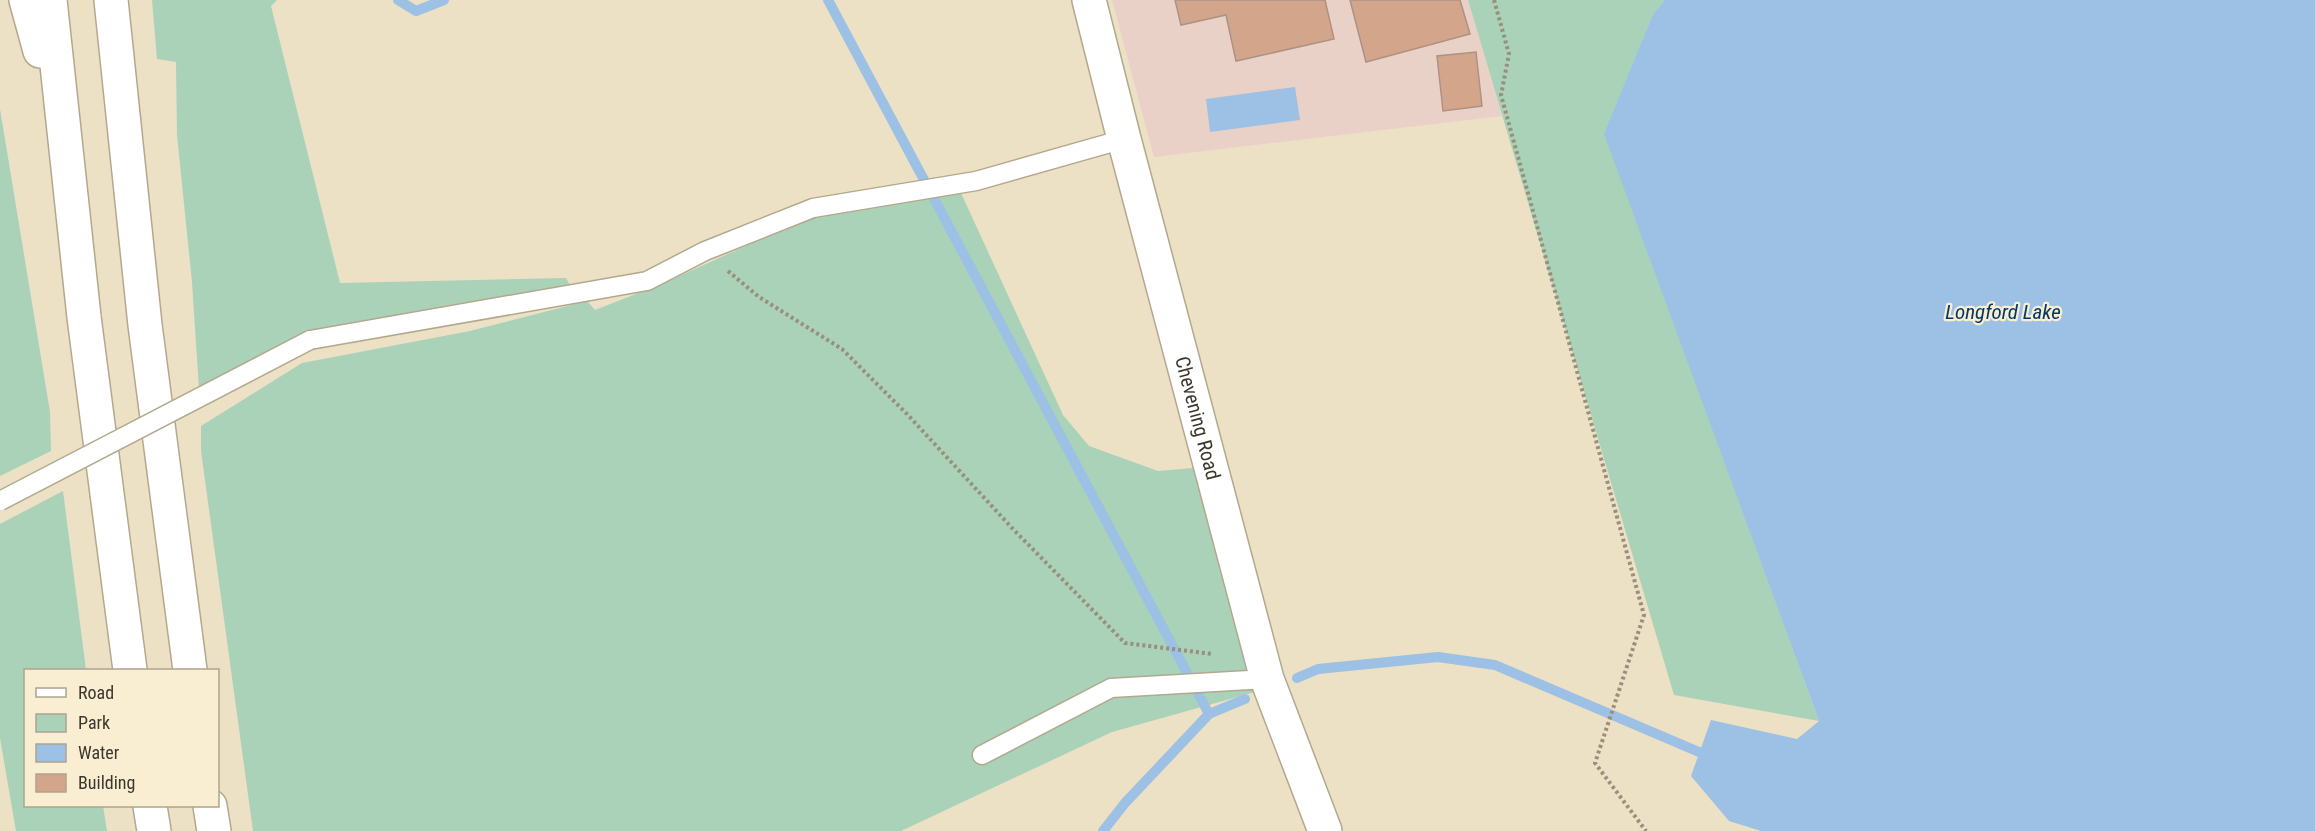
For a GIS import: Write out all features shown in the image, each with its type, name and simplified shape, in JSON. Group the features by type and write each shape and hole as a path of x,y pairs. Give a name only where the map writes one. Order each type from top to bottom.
{"main road":[{"path":"26,0 64,136"},
{"path":"50,0 85,329 130,669"},
{"path":"111,0 145,325 190,669"},
{"name":"Chevening Road","path":"1089,0 1267,679 1325,831"},
{"path":"150,807 154,831"},
{"path":"210,807 214,831"}],"lane":[{"path":"0,501 310,340 647,281 705,251 813,208 976,181 1124,139"},
{"path":"982,756 1111,688 1267,679"}],"path":[{"path":"1494,0 1509,54 1501,96 1644,615 1595,763 1646,831"},
{"path":"705,251 759,297 842,349 908,414 1012,528 1125,643 1199,652"}],"shaded area":[{"path":"1112,0 1468,0 1502,116 1154,157"}],"green space":[{"path":"152,0 277,0 271,6 340,283 566,278 571,287 309,333 199,389 192,282 177,135 176,62 157,59"},
{"path":"1468,0 1665,0 1653,14 1605,134 1819,721 1674,695"},
{"path":"0,109 50,412 51,451 0,476"},
{"path":"961,193 1063,415 1089,446 1158,471 1193,468 1255,692 1112,732 901,831 253,831 201,451 201,426 302,363 470,331 587,301 595,310 664,283 809,217"},
{"path":"63,491 86,669 24,669 24,807 103,807 107,831 16,831 0,738 0,524"}],"water":[{"name":"Longford Lake","path":"1665,0 2315,0 2315,831 1761,831 1729,821 1691,776 1711,720 1797,739 1819,721 1604,134 1653,14"},
{"path":"1295,87 1300,120 1210,132 1206,99"}],"building":[{"path":"1175,0 1325,0 1334,39 1236,61 1226,15 1181,25"},
{"path":"1350,0 1460,0 1470,34 1366,62"},
{"path":"1476,52 1482,106 1443,111 1437,56"}],"waterway":[{"path":"398,0 416,11 444,0"},
{"path":"828,0 1209,714"},
{"path":"1297,678 1318,669 1438,657 1495,665 1699,752"},
{"path":"1103,831 1125,803 1209,714 1245,699"}]}
